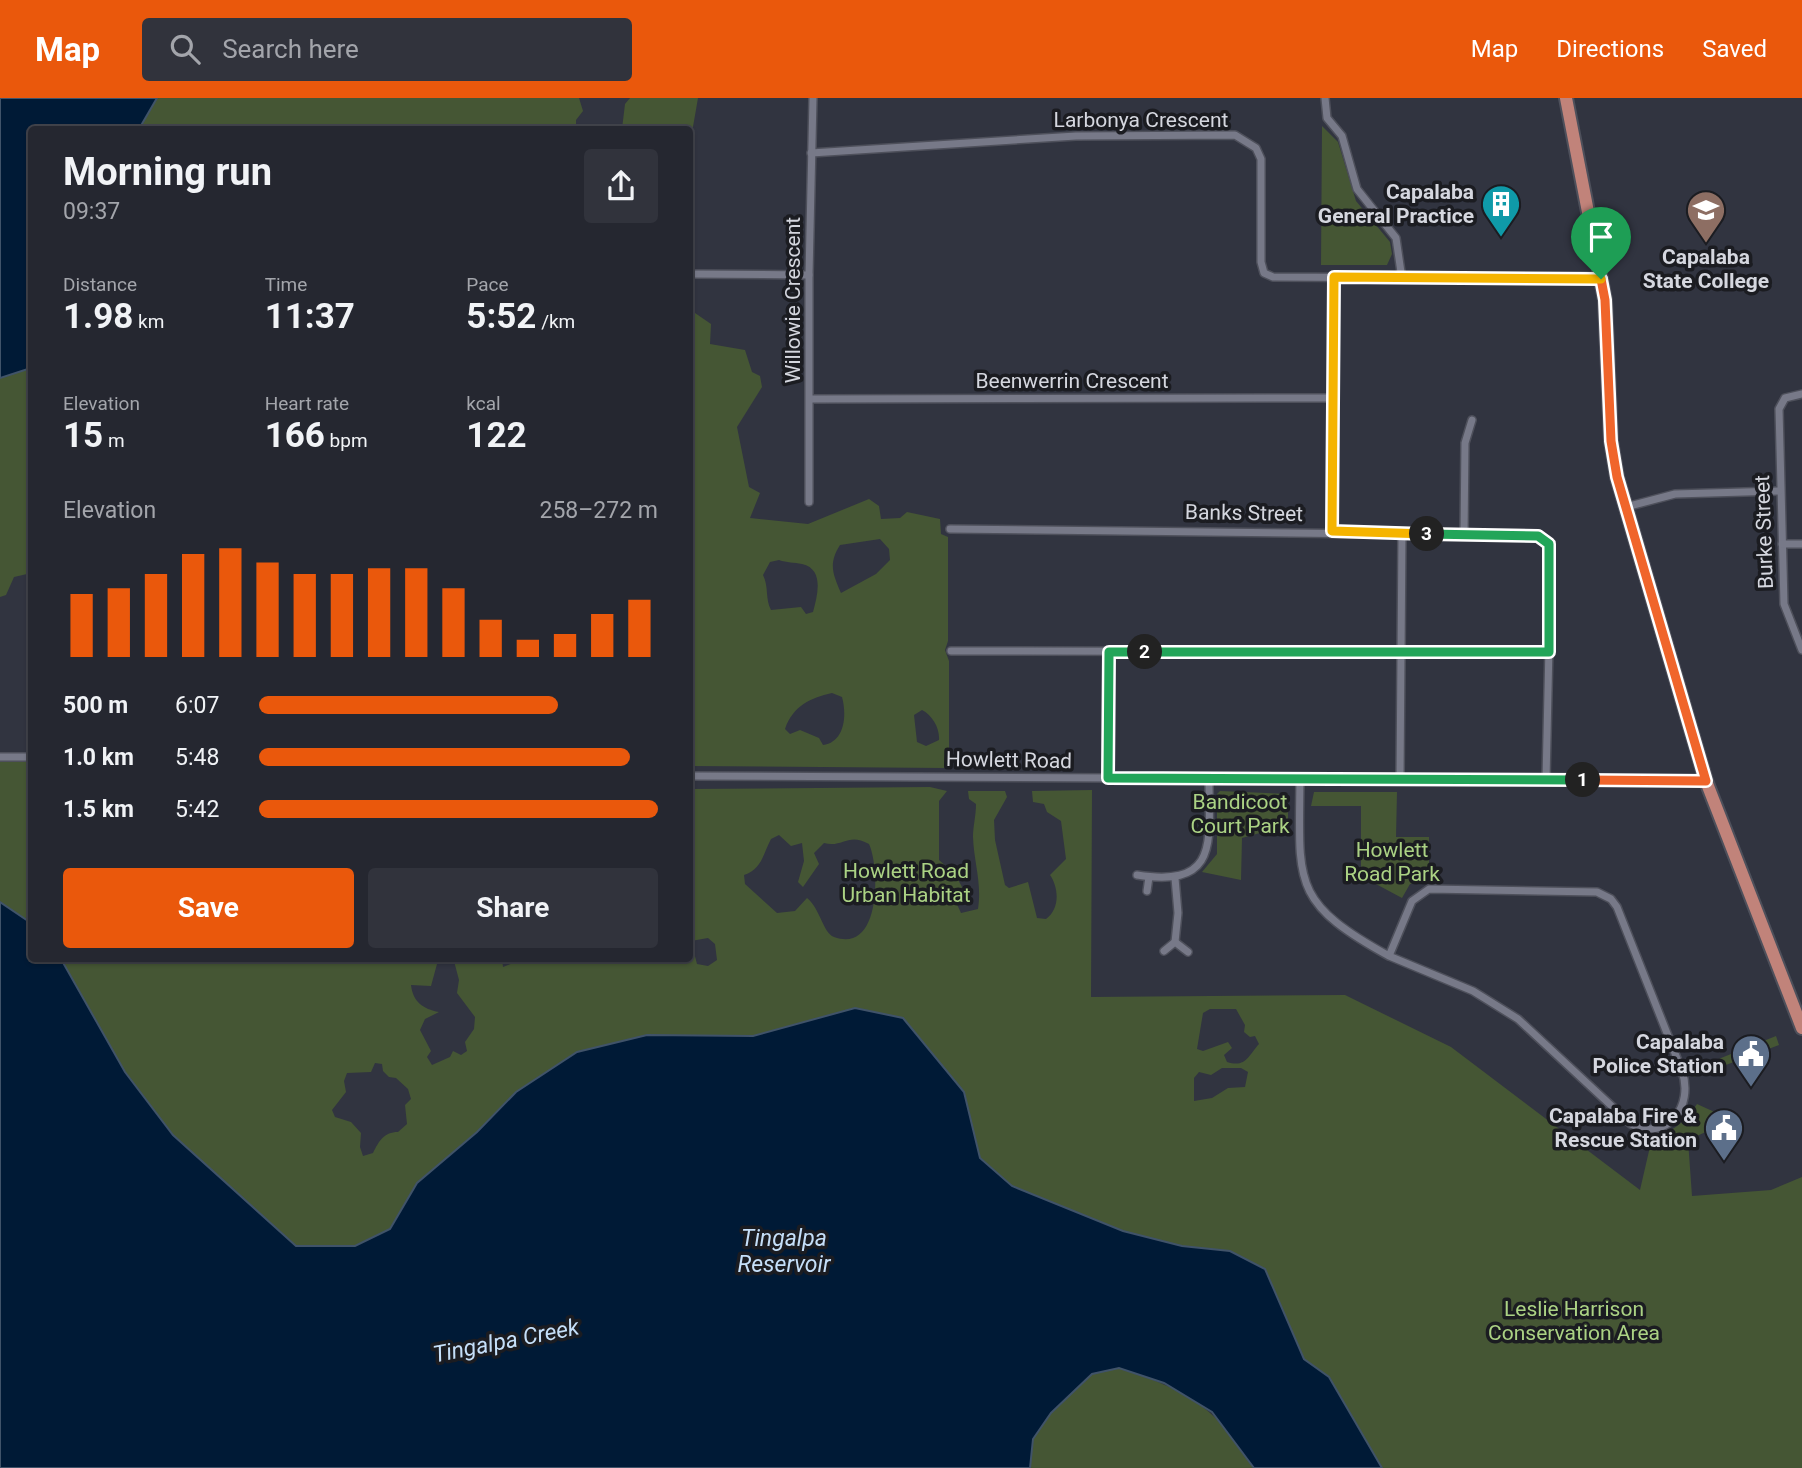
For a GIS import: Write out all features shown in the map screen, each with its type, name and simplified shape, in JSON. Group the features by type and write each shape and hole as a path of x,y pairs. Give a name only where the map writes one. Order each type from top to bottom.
{"main road":[{"path":"1566,98 1605,300 1611,441 1626,507 1706,781 1802,1028"}],"street":[{"name":"Willowie Crescent","path":"809,502 809,275 813,98"},
{"path":"1325,98 1327,118 1342,136 1357,189 1396,238 1402,279"},
{"name":"Larbonya Crescent","path":"811,153 1076,136 1235,135 1256,148 1261,159 1261,262 1264,273 1273,277 1601,279"},
{"path":"693,274 809,275"},
{"path":"1332,531 1334,277"},
{"name":"Burke Street","path":"1802,394 1785,398 1779,409 1779,491 1784,604 1802,650"},
{"name":"Beenwerrin Crescent","path":"811,399 1334,398"},
{"path":"1464,535 1465,443 1472,420"},
{"path":"1626,507 1675,494 1779,491"},
{"name":"Banks Street","path":"950,529 1332,531 1538,536 1549,544 1551,558 1549,652"},
{"path":"1400,778 1402,533"},
{"path":"1782,544 1802,544"},
{"path":"951,651 1549,652 1546,780"},
{"path":"1108,778 1109,652"},
{"path":"0,757 28,757"},
{"name":"Howlett Road","path":"693,776 1706,781"},
{"path":"1300,778 1300,865 1314,902 1331,920 1390,956 1473,991 1518,1019 1631,1124 1652,1130 1667,1126 1684,1105 1686,1093 1682,1071 1618,907 1611,899 1597,892 1429,889 1412,901 1390,956"},
{"path":"1137,876 1175,878 1192,871 1203,860 1209,845 1209,779"},
{"path":"1147,891 1149,877"},
{"path":"1164,951 1175,942 1178,913 1175,878"},
{"path":"1175,942 1188,951"}],"green space":[{"path":"157,98 579,98 583,111 576,120 576,126 141,126"},
{"path":"630,98 698,98 693,127 622,126 625,104"},
{"path":"1322,126 1338,142 1356,201 1390,242 1392,254 1387,265 1321,265"},
{"path":"693,305 695,313 711,324 710,344 745,350 752,372 760,376 762,387 737,427 749,487 760,493 750,518 808,524 869,499 879,506 881,519 900,518 907,512 940,519 941,534 948,537 948,641 945,650 949,661 949,764 944,768 693,766","holes":["880,539 889,549 890,560 876,574 841,593 833,569 834,558 840,545","779,560 799,563 814,571 818,590 813,612 806,614 801,607 771,610 763,575 770,562","832,693 842,697 844,712 843,727 836,739 823,745 819,738 800,730 790,734 785,729 793,714 803,704","922,710 935,722 939,735 939,740 926,746 917,742 914,715"]},
{"path":"28,369 28,575 14,577 6,595 0,597 0,378"},
{"path":"0,761 28,761 28,921 0,902"},
{"path":"930,787 947,791 939,801 939,860 955,874 962,887 955,900 961,913 978,909 979,900 973,837 976,804 969,799 968,791 1005,791 1007,797 994,820 995,840 1005,885 1009,888 1028,882 1037,918 1046,919 1054,910 1057,898 1050,875 1066,859 1061,821 1047,812 1044,804 1033,802 1032,791 1092,790 1091,997 1345,995 1451,1047 1640,1190 1652,1138 1678,1126 1697,1104 1732,1120 1688,1140 1692,1196 1771,1190 1802,1177 1802,1468 1382,1468 1329,1377 1304,1359 1265,1269 1230,1251 1182,1246 1123,1231 1012,1186 980,1158 964,1092 903,1018 855,1008 753,1036 647,1035 516,1092 477,1132 417,1183 390,1229 355,1246 296,1246 173,1135 125,1072 63,962 440,962 431,986 411,985 420,1004 439,1012 425,1019 420,1030 431,1051 427,1057 432,1065 450,1057 453,1051 461,1055 467,1051 465,1042 474,1029 475,1017 457,993 459,980 454,962 502,962 503,967 516,962 693,962 693,949 697,964 708,966 717,960 715,944 708,938 693,941 693,789","holes":["779,835 791,846 802,843 804,861 798,882 803,887 819,864 814,853 824,843 836,844 856,839 869,844 873,856 875,888 869,921 861,933 849,939 830,935 807,898 795,911 777,913 745,884 744,875 755,869 771,839","1210,1009 1236,1009 1245,1025 1244,1032 1250,1037 1255,1036 1259,1044 1243,1062 1227,1062 1224,1055 1232,1048 1228,1042 1203,1051 1197,1049 1203,1013","375,1063 382,1064 383,1071 389,1077 396,1078 408,1089 411,1099 405,1105 407,1124 398,1132 382,1138 373,1153 363,1156 360,1147 361,1133 351,1122 335,1117 332,1110 346,1092 344,1081 347,1073 371,1072","1222,1068 1241,1068 1248,1072 1245,1087 1228,1088 1212,1098 1194,1101 1194,1078 1199,1072 1211,1075"]},
{"name":"Bandicoot Court Park","path":"1220,791 1288,794 1288,825 1242,838 1241,880 1202,872 1217,854 1217,794"},
{"name":"Howlett Road Park","path":"1314,792 1397,792 1396,837 1429,837 1429,879 1410,884 1402,898 1361,876 1361,806 1311,806"},
{"path":"1776,1036 1779,1045 1694,1077 1691,1070"},
{"path":"1119,1368 1163,1384 1197,1403 1226,1429 1254,1468 1030,1468 1033,1439 1051,1413 1092,1374"}],"water":[{"path":"0,98 157,98 141,126 28,126 28,369 0,378"},
{"name":"Tingalpa Reservoir","path":"0,902 28,921 28,962 63,962 125,1072 173,1135 296,1246 355,1246 390,1229 417,1183 477,1132 516,1092 577,1052 647,1035 753,1036 855,1008 903,1018 964,1092 980,1158 1012,1186 1123,1231 1182,1246 1230,1251 1265,1269 1304,1359 1329,1377 1382,1468 1254,1468 1212,1412 1164,1383 1119,1368 1092,1374 1051,1413 1033,1439 1030,1468 0,1468"}],"place":[{"name":"Capalaba General Practice","path":"1501,238"},
{"name":"Capalaba State College","path":"1706,244"},
{"name":"Capalaba Police Station","path":"1751,1088"},
{"name":"Capalaba Fire & Rescue Station","path":"1724,1162"}],"route":[{"path":"1334,277 1601,279 1605,300 1611,441 1617,477 1706,781 1108,778 1109,652 1549,652 1551,558 1549,544 1538,536 1332,531 1334,277"}],"park label":[{"name":"Howlett Road Urban Habitat","path":"906,883"},
{"name":"Leslie Harrison Conservation Area","path":"1574,1321"}],"water label":[{"name":"Tingalpa Creek","path":"506,1341"}]}
